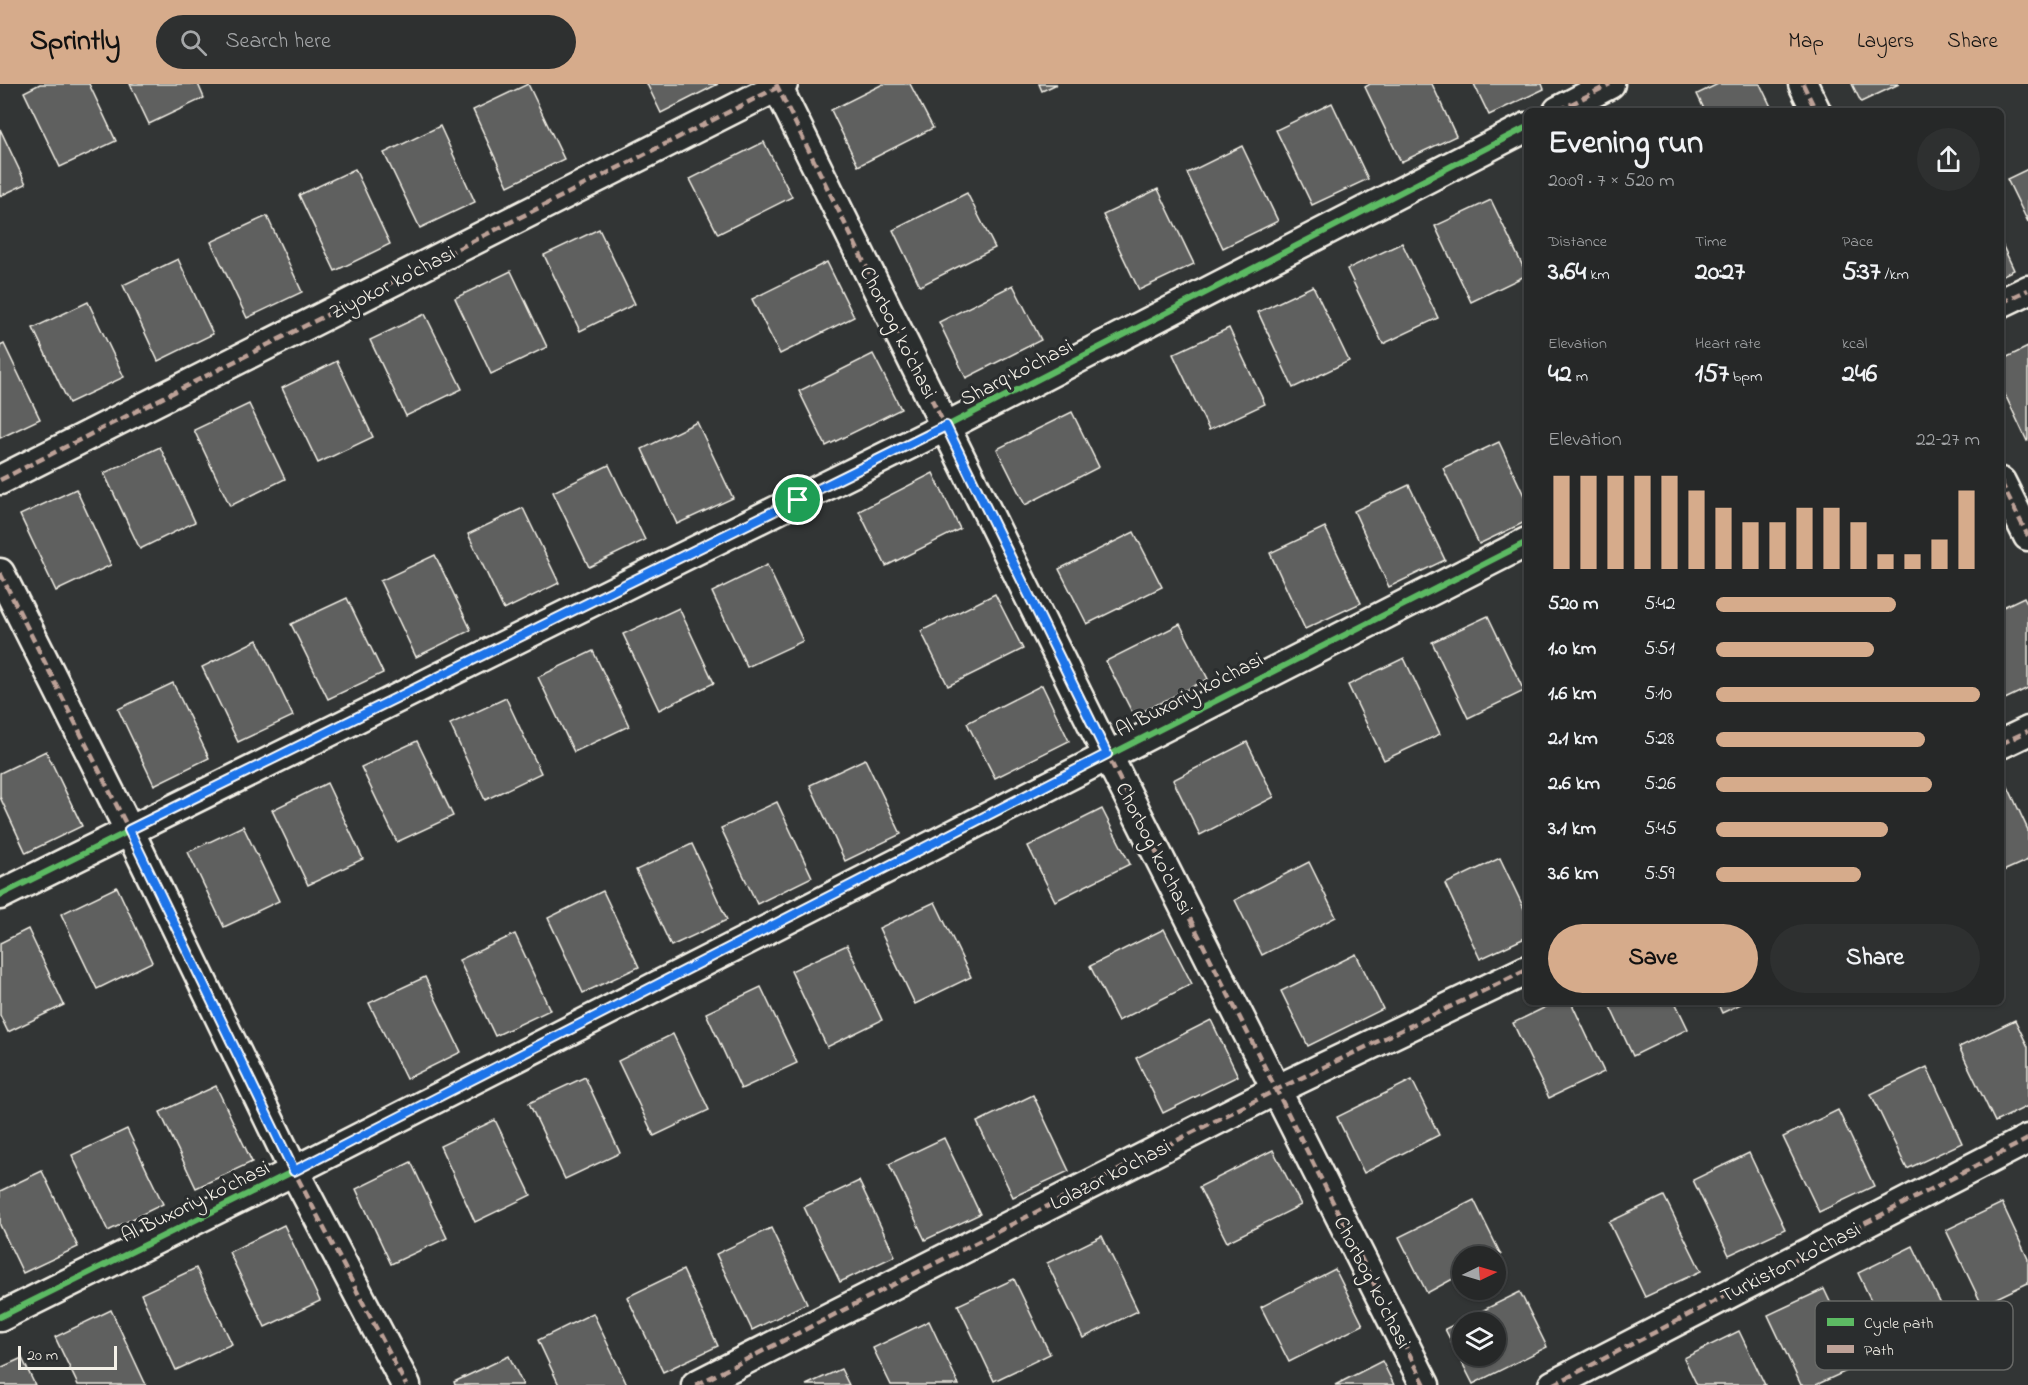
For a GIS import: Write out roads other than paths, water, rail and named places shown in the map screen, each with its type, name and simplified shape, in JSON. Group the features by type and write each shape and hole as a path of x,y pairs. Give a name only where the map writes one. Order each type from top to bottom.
{"street":[{"path":"1564,108 1610,84"},
{"path":"1803,84 1815,108"},
{"name":"Chorbog' ko'chasi","path":"779,85 1107,754 1425,1385"},
{"name":"Ziyokor ko'chasi","path":"0,480 779,85"},
{"name":"Sharq ko'chasi","path":"0,895 946,426 1524,129"},
{"path":"2004,302 2028,290"},
{"path":"2004,488 2028,536"},
{"name":"Al Buxoriy ko'chasi","path":"0,1317 294,1171 1107,754 1524,544"},
{"path":"0,573 129,830 294,1171 406,1385"},
{"path":"2004,743 2028,731"},
{"name":"Lolazor ko'chasi","path":"696,1385 1276,1090 1524,971"},
{"name":"Turkiston ko'chasi","path":"1553,1385 2028,1139"}]}
